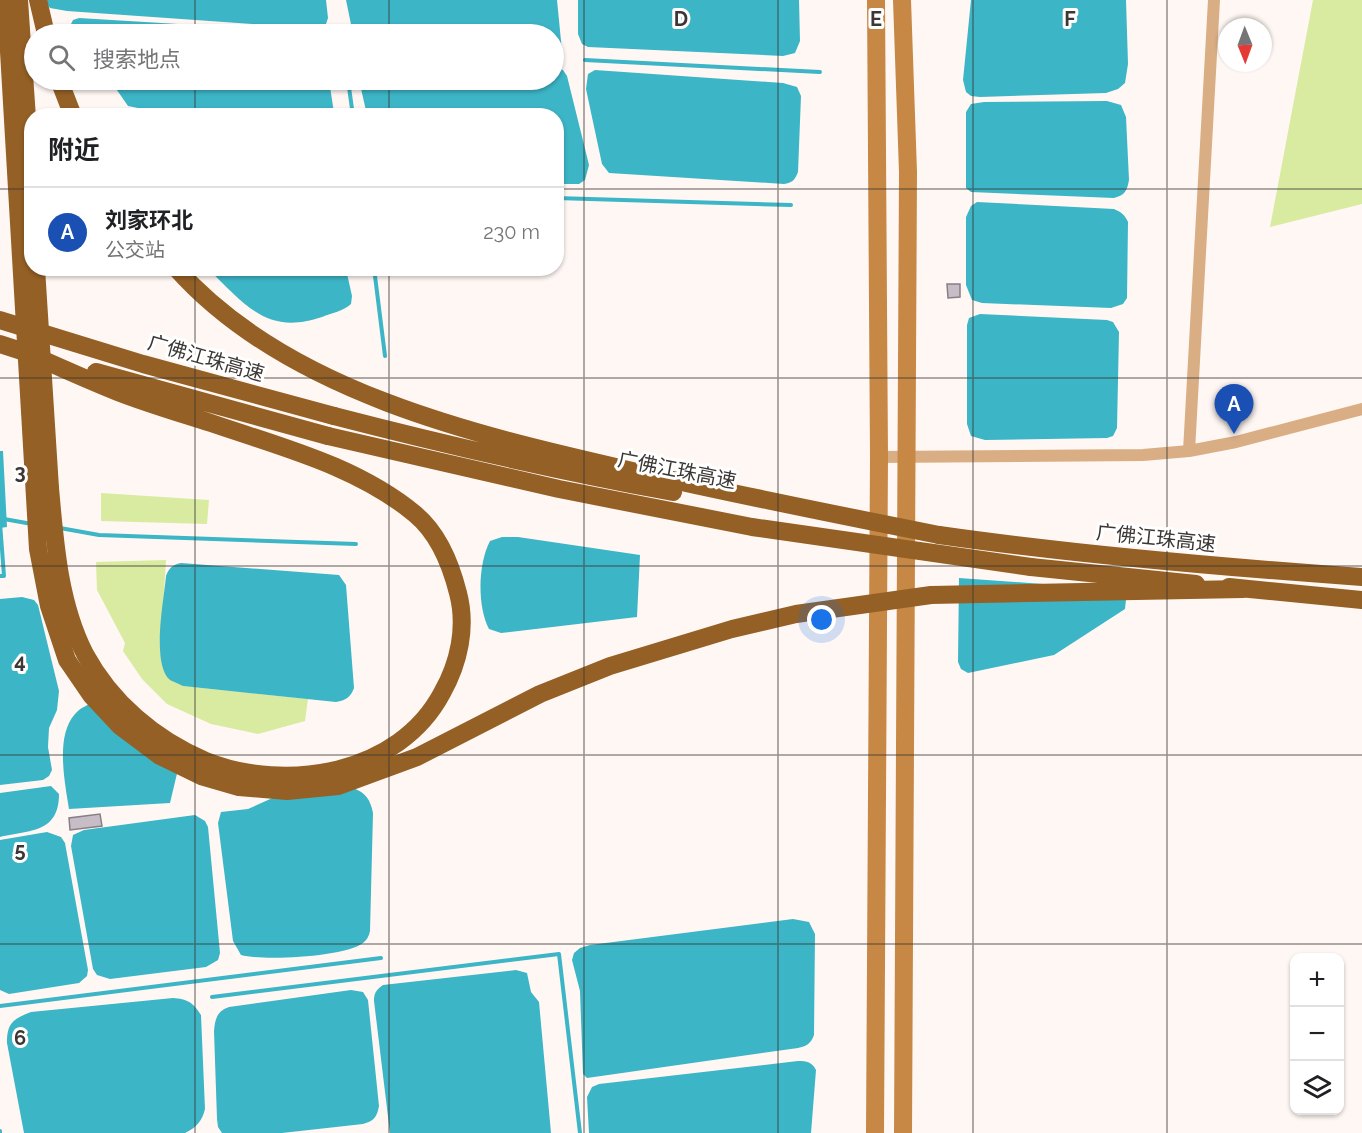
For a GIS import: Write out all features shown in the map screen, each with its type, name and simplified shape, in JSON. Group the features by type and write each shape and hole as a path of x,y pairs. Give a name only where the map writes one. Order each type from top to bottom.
{"highway":[{"path":"6,0 38,549 49,606 67,660 91,695 120,726 160,756 201,776 239,787 286,791 338,786 417,757 540,694 610,666 732,629 796,614 931,595 1243,589"},
{"path":"19,0 24,74"},
{"path":"38,0 44,24"},
{"path":"25,90 26,108"},
{"path":"63,90 70,108"},
{"path":"0,344 34,356 42,360 117,392 320,460 392,497 419,517 439,544 453,574 460,602 461,637 454,672 437,703 416,730 392,748 364,762 335,771 302,775 270,775 237,770 207,761 170,742 131,714 98,675 84,652 65,601 54,527 42,360 37,276"},
{"path":"183,276 193,288 251,334 335,382 428,417 522,446 777,504 939,535"},
{"name":"广佛江珠高速","path":"0,320 143,363 444,445 561,471 738,505 1034,548 1203,565 1362,577"},
{"path":"34,356 328,436 559,489 752,527 1031,567 1362,600"}],"main road":[{"path":"875,1133 879,457 876,0"},
{"path":"902,0 908,172 903,1133"}],"street":[{"path":"1189,451 1214,0"},
{"path":"879,457 1143,454 1189,451 1236,442 1362,409"}],"green space":[{"path":"1313,0 1362,0 1362,204 1270,227"},
{"path":"101,493 209,500 207,524 101,521"},
{"path":"166,560 160,653 183,686 308,699 305,721 258,734 211,724 167,704 142,679 123,651 125,643 97,590 96,562"}],"water":[{"path":"44,0 326,0 328,18 326,24 252,24 50,8"},
{"path":"346,0 557,0 559,24 351,24"},
{"path":"578,0 799,0 800,41 795,53 783,56 588,47 582,44 578,34"},
{"path":"971,0 1126,0 1128,64 1125,83 1118,89 1106,93 971,96 966,92 963,80"},
{"path":"79,18 178,24 71,24 73,20"},
{"path":"595,70 783,83 797,87 801,96 796,177 784,184 609,173 602,164 586,89 588,74"},
{"path":"564,72 589,165 585,180 579,184 564,184 564,108 365,108 361,90 564,90"},
{"path":"117,90 331,90 333,108 138,108 128,106"},
{"path":"1107,101 1121,105 1126,117 1129,180 1123,194 1114,198 971,192 966,188 966,112 971,104"},
{"path":"977,202 1114,209 1121,213 1128,222 1127,298 1123,304 1111,308 982,303 972,300 966,285 966,217 971,206"},
{"path":"215,276 348,276 352,296 351,304 337,312 303,322 286,322 258,313"},
{"path":"980,314 1113,322 1119,332 1117,428 1113,436 1107,438 985,440 971,436 967,424 967,325 969,318"},
{"path":"0,451 3,451 7,527 0,528"},
{"path":"502,537 518,537 640,555 637,617 501,633 489,629 482,609 481,573 490,541"},
{"path":"181,563 339,575 346,585 354,688 351,694 336,702 183,686 170,680 164,672 161,660 161,615 166,576 171,567"},
{"path":"959,578 1127,590 1125,609 1054,655 968,673 961,669 958,662"},
{"path":"22,597 34,600 38,605 59,691 57,710 49,728 48,747 52,770 43,780 0,785 0,599"},
{"path":"95,702 180,761 170,803 69,809 63,760 65,734 75,714"},
{"path":"51,786 59,794 58,807 48,823 32,831 0,837 0,793"},
{"path":"353,788 367,797 373,813 370,931 367,939 353,948 322,955 267,958 241,955 233,941 218,823 221,812 248,809 277,796"},
{"path":"195,815 205,821 208,827 220,953 218,960 206,967 110,979 97,975 93,969 71,846 73,835 84,830"},
{"path":"47,832 61,837 65,843 88,970 87,976 79,983 9,994 0,990 0,840"},
{"path":"793,919 809,922 815,934 814,1035 808,1044 798,1048 587,1078 583,1074 580,991 572,960 574,953 580,948"},
{"path":"516,970 527,973 531,992 539,1002 551,1133 390,1133 374,1001 377,990 383,985"},
{"path":"351,990 363,992 368,1000 379,1106 374,1118 363,1124 282,1133 222,1133 217,1119 214,1031 219,1013 229,1007"},
{"path":"173,998 189,1002 201,1015 205,1109 196,1126 185,1133 24,1133 7,1043 8,1031 15,1020 31,1012"},
{"path":"798,1061 809,1062 816,1070 811,1133 589,1133 587,1097 592,1087 599,1084"}],"building":[{"path":"947,284 960,284 960,297 948,298"},
{"path":"100,814 102,826 70,830 69,818"}],"waterway":[{"path":"585,60 820,72"},
{"path":"349,90 352,108"},
{"path":"564,198 791,205"},
{"path":"375,276 385,356"},
{"path":"4,519 32,524"},
{"path":"0,523 4,576 0,576"},
{"path":"60,528 99,535 356,544"},
{"path":"212,997 559,954 580,1133"},
{"path":"0,1006 381,958"}],"place":[{"name":"刘家环北","path":"1234,434"}]}
